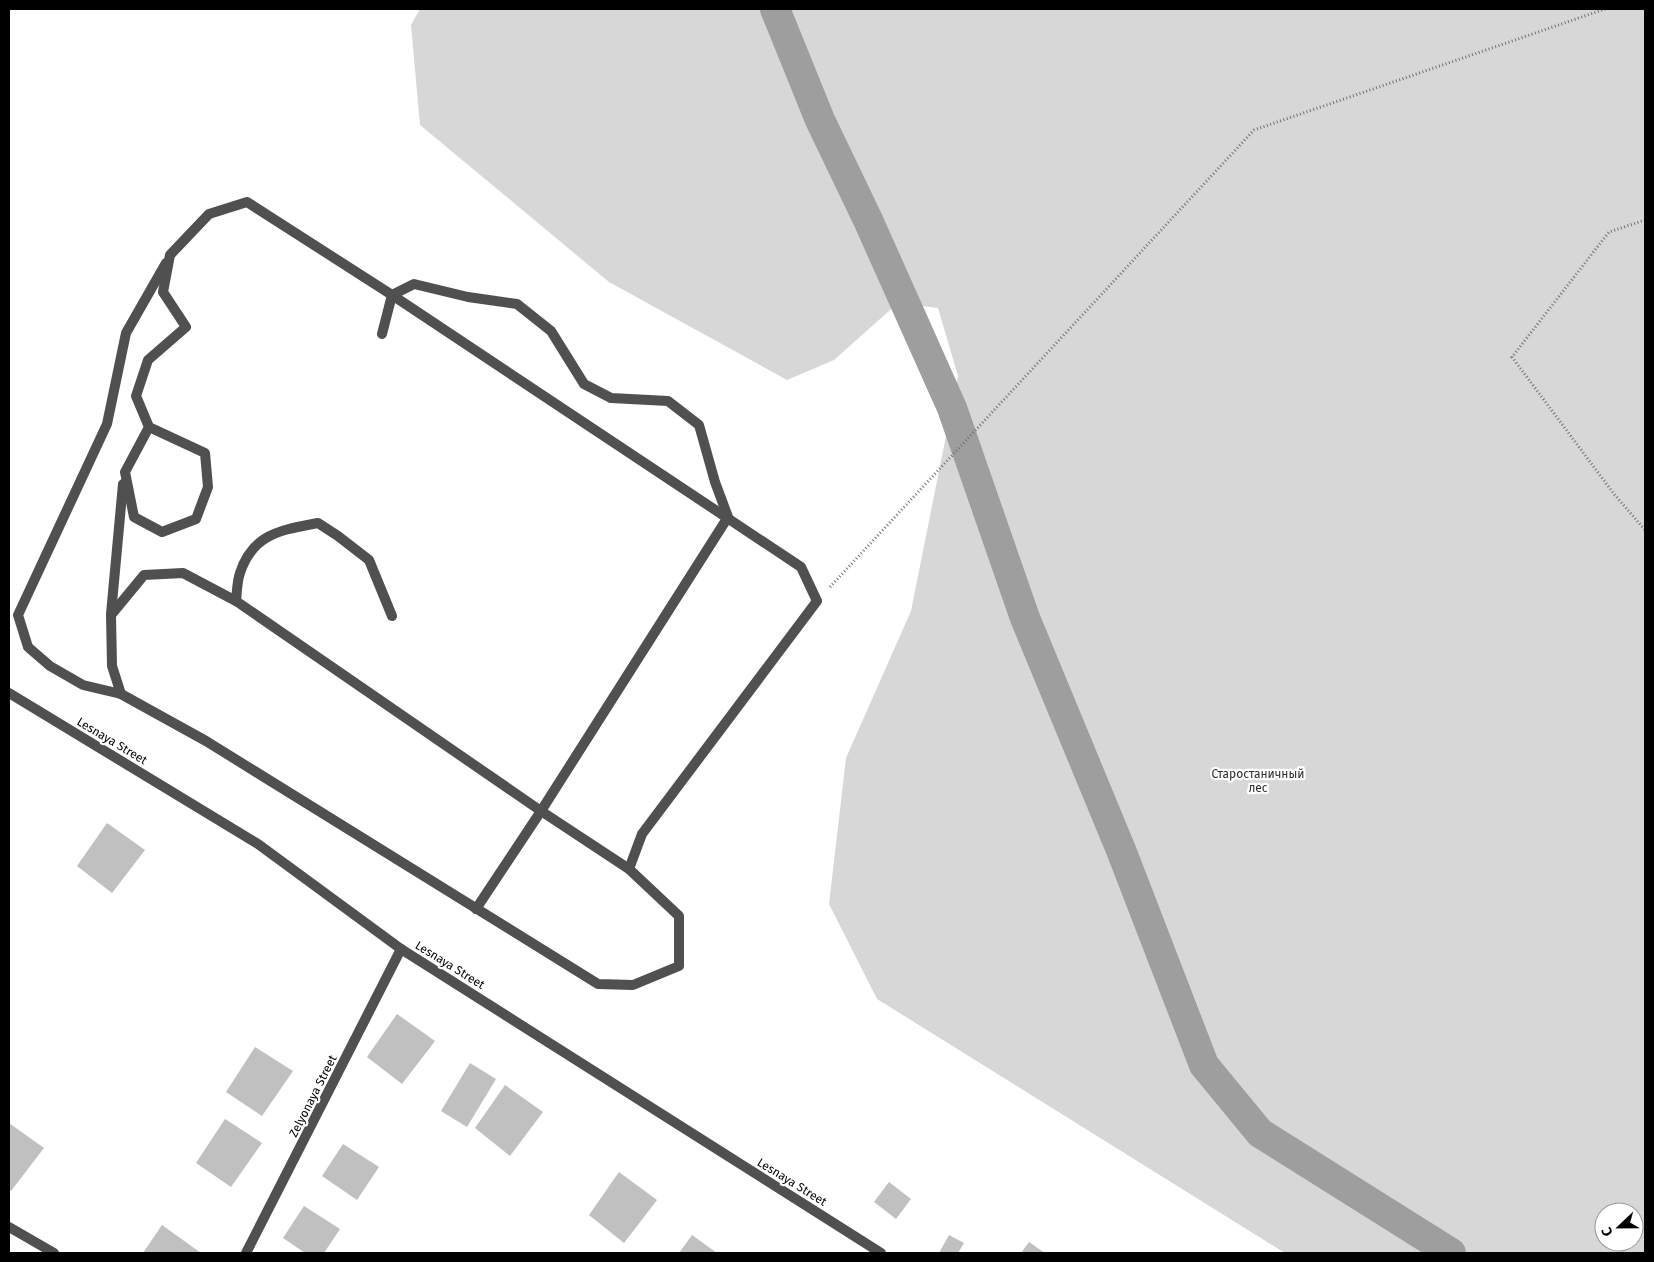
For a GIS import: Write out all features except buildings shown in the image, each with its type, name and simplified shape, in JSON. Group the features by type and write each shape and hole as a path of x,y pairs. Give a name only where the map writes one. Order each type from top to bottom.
{"street":[{"path":"111,615 144,575 183,573 236,601 541,811 629,869 678,916 679,966 633,985 598,984 206,741 120,694 83,685 50,666 28,647 18,615 107,424 126,333 170,256 208,214 246,202 392,295 801,567 817,602 642,834 629,869"},
{"path":"125,472 134,517 162,532 196,518 208,487 205,453 148,427 136,396 148,360 186,327 163,292 170,256"},
{"path":"382,334 392,295 414,284 468,297 517,304 551,331 584,384 611,398 668,401 699,425 715,482 728,517"},
{"path":"120,694 112,666 111,615 125,472 148,427"},
{"path":"476,909 541,811 728,517"},
{"path":"236,601 240,574 254,546 277,532 318,523 369,560 392,616"},
{"name":"Lesnaya Street","path":"9,693 258,844 402,949 881,1253"},
{"name":"Zelyonaya Street","path":"246,1253 402,949"},
{"path":"9,1227 54,1253"}],"path":[{"path":"817,602 1254,130 1605,9"},
{"path":"1645,220 1608,232 1512,357 1614,494 1645,530"}],"green space":[{"name":"Старостаничный лес","path":"420,9 1645,9 1645,1253 1285,1253 877,999 829,904 846,758 911,611 958,376 938,308 898,303 834,360 787,380 609,282 420,125 411,25"}],"waterway":[{"path":"775,9 820,120 868,220 952,408 1025,618 1121,850 1204,1065 1260,1133 1451,1253"}]}
